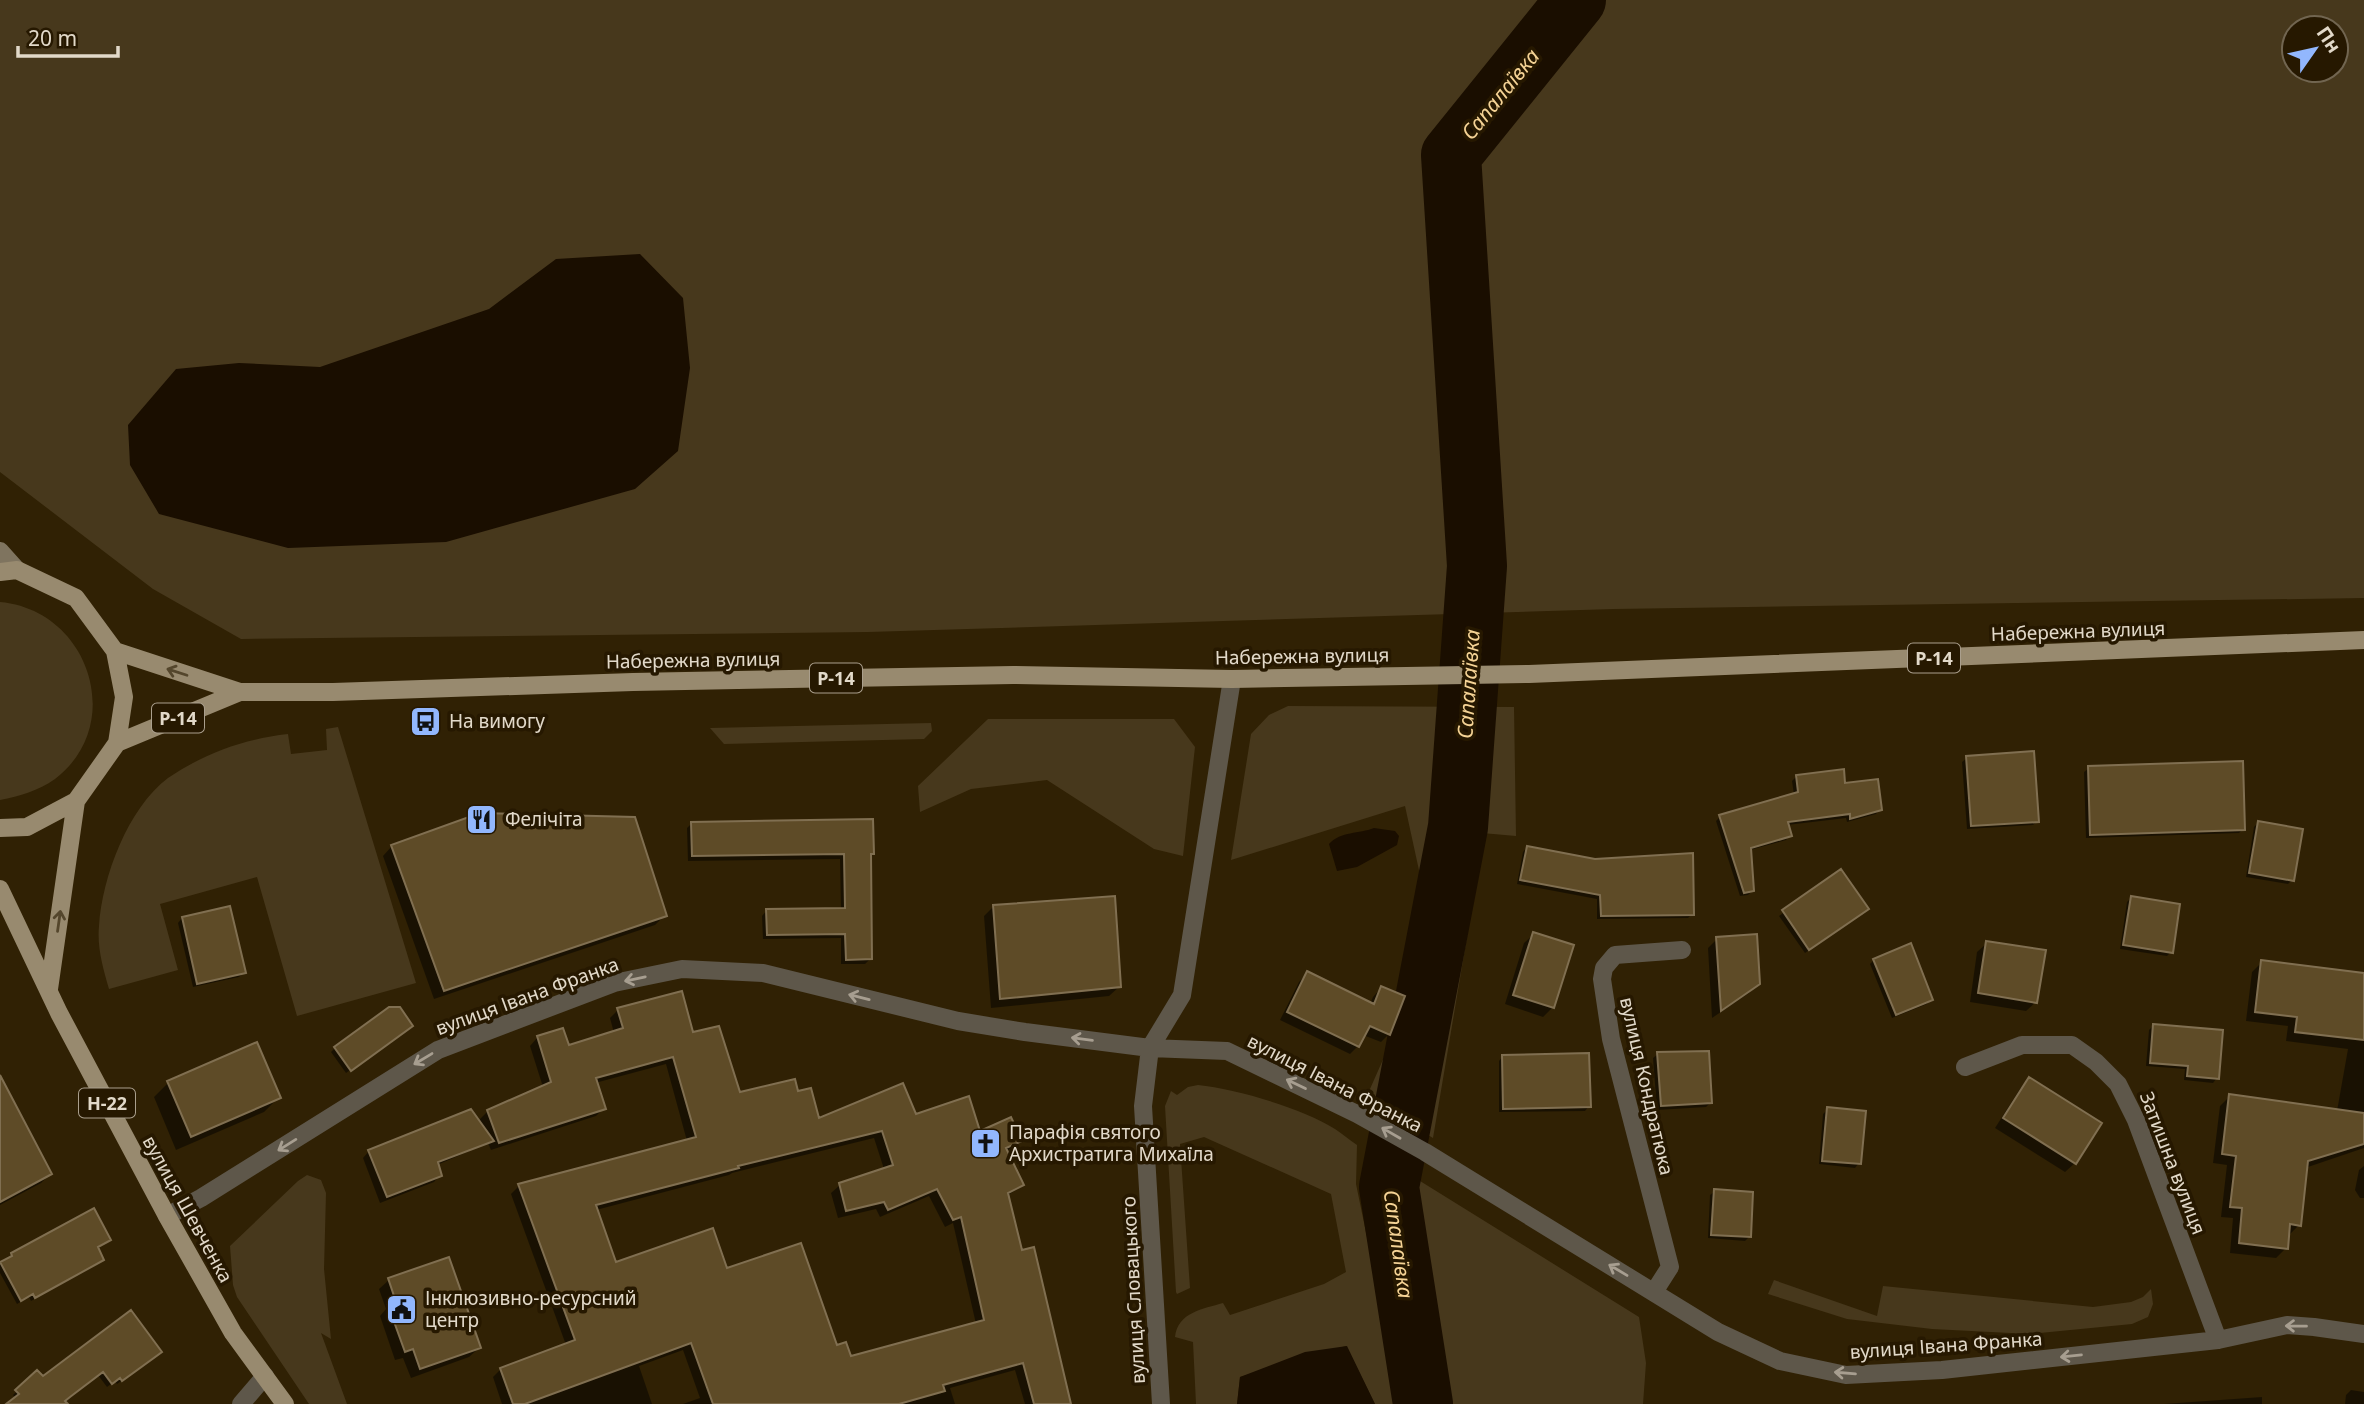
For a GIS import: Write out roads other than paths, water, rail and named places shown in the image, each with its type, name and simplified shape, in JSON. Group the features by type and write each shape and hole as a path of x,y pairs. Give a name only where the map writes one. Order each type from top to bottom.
{"main road":[{"path":"9,571 76,598 115,651 124,697 117,743 76,802 49,989"},
{"name":"Набережна вулиця","path":"115,651 240,692 333,692 647,681 1000,675 1233,679 1505,675 2364,640"},
{"name":"Набережна вулиця","path":"117,743 240,692"},
{"path":"0,828 27,827 76,802"},
{"name":"вулиця Шевченка","path":"0,889 167,1216 233,1333 285,1404"}],"street":[{"path":"0,551 9,571"},
{"path":"1150,1048 1182,995 1233,679"},
{"name":"вулиця Кондратюка","path":"1654,1292 1670,1266 1611,1039 1602,979 1604,968 1615,955 1682,950"},
{"name":"вулиця Івана Франка","path":"167,1216 438,1050 614,983 682,969 763,973 958,1021 1150,1048 1227,1051 1357,1114 1718,1332 1780,1362 1846,1375 1942,1370 2218,1340 2287,1325 2364,1335"},
{"name":"Затишна вулиця","path":"1965,1067 2022,1045 2072,1045 2096,1062 2118,1084 2136,1120 2218,1340"},
{"name":"вулиця Словацького","path":"1150,1048 1143,1106 1161,1404"},
{"path":"241,1404 265,1376"}],"waterway":[{"name":"Сапалаївка","path":"1423,1404 1389,1187 1458,827 1477,566 1451,155 1576,0"}],"place":[{"name":"На вимогу","path":"426,721"},
{"name":"Фелічіта","path":"482,819"},
{"name":"Парафія святого Архистратига Михаїла","path":"986,1143"},
{"name":"Інклюзивно-ресурсний центр","path":"402,1309"}]}
